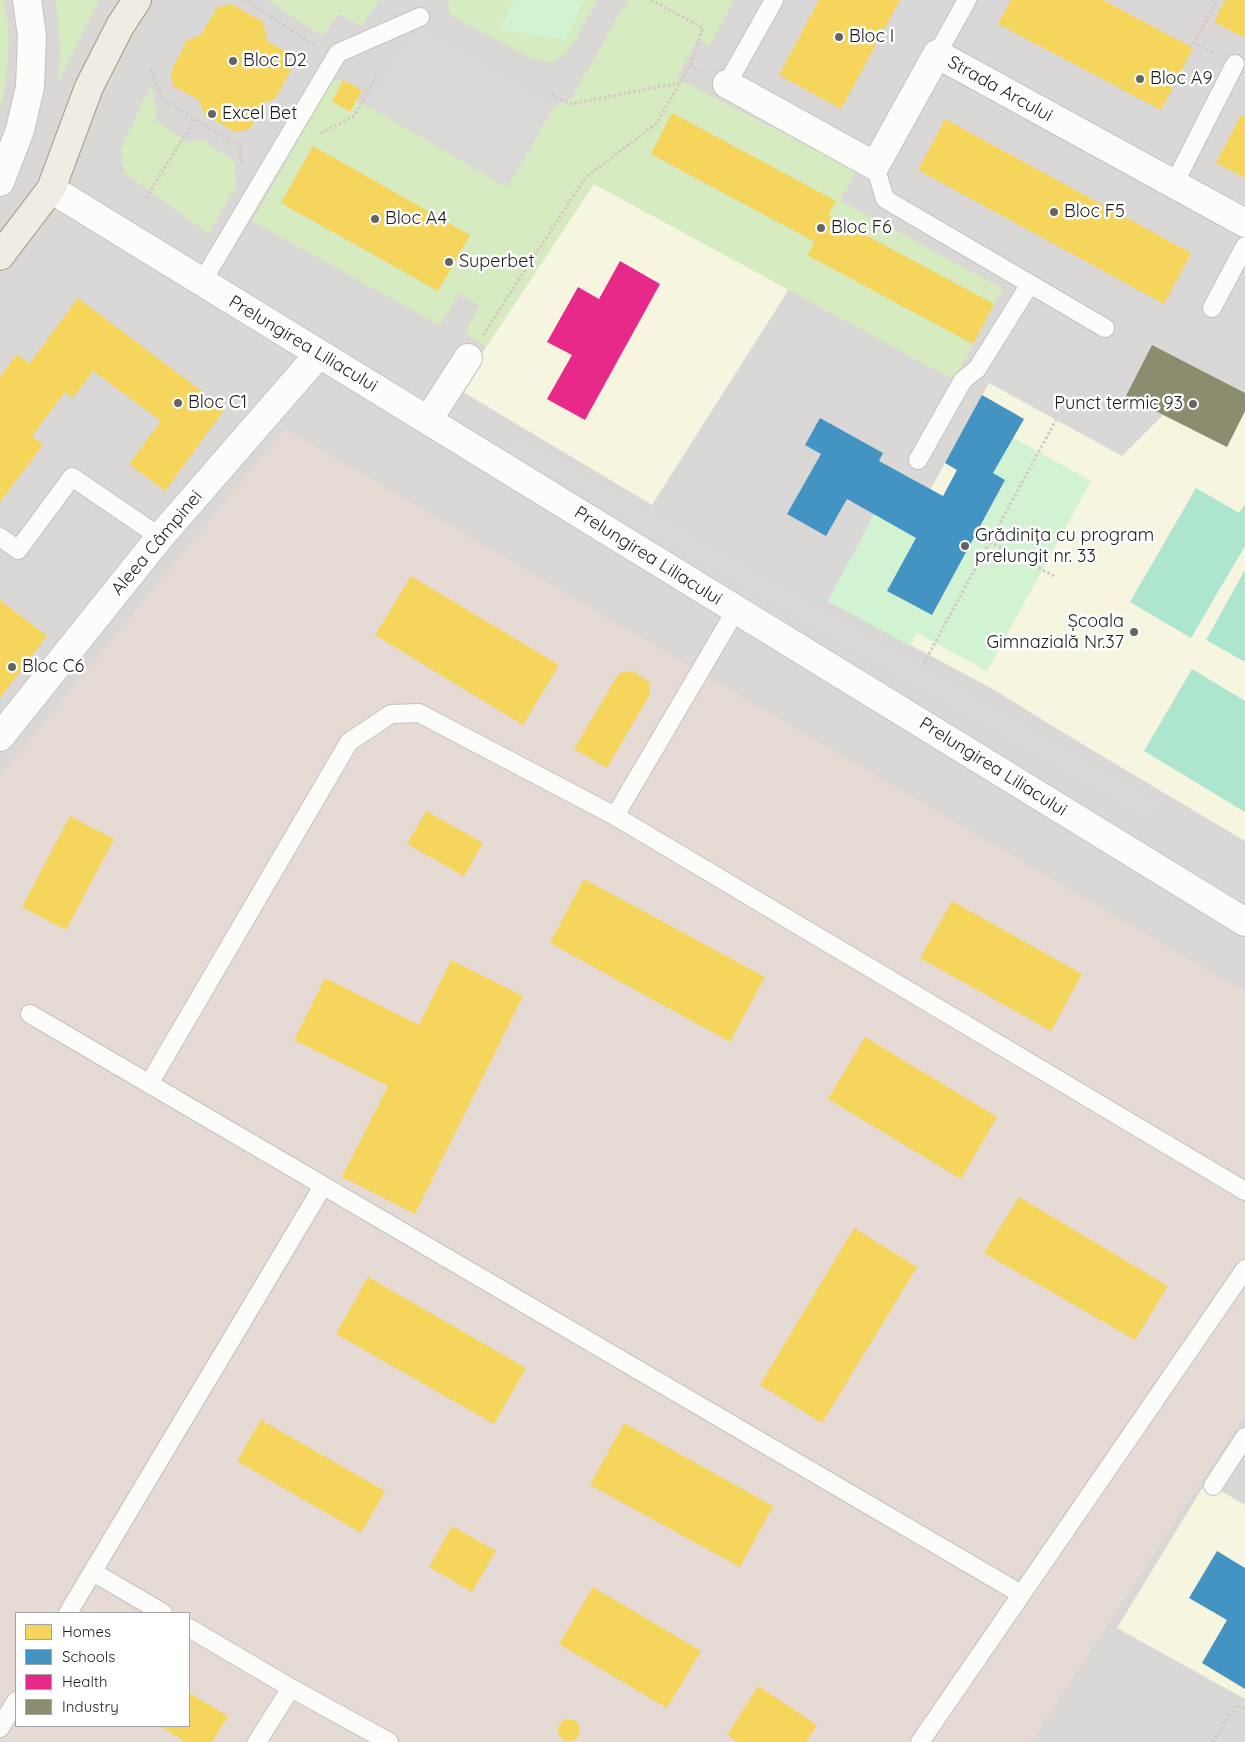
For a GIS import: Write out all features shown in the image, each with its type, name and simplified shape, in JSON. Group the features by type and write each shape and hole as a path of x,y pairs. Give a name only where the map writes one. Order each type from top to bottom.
{"main road":[{"path":"0,256 51,189 89,87 120,26 137,0"}],"street":[{"path":"0,182 20,130 30,87 32,36 27,0"},
{"name":"Strada Arcului","path":"875,166 937,54 1245,223"},
{"path":"727,84 875,166"},
{"name":"Prelungirea Liliacului","path":"51,189 1245,922"},
{"name":"Aleea Câmpinei","path":"0,737 160,538 319,354"},
{"path":"428,420 468,358"}],"lane":[{"path":"727,84 774,0"},
{"path":"937,54 967,0"},
{"path":"202,282 338,53 420,17"},
{"path":"1174,184 1235,64"},
{"path":"875,166 885,199 1105,328"},
{"path":"1212,308 1245,246"},
{"path":"918,460 963,380 977,368 1030,284"},
{"path":"0,537 18,550 72,477 160,538"},
{"path":"615,816 736,610"},
{"path":"149,1084 349,742 391,714 419,713 615,816 1245,1191"},
{"path":"30,1014 1021,1594"},
{"path":"69,1612 323,1186"},
{"path":"920,1742 1245,1269"},
{"path":"1213,1486 1245,1437"},
{"path":"93,1572 161,1612"},
{"path":"190,1629 291,1688 389,1742"},
{"path":"257,1742 291,1688"},
{"path":"0,1728 15,1703"}],"path":[{"path":"245,0 335,59"},
{"path":"468,358 585,178 657,123 690,66 703,28 651,0"},
{"path":"1217,0 1194,44 1235,64"},
{"path":"690,66 727,84"},
{"path":"150,69 163,99 240,146 243,178 260,186"},
{"path":"313,137 354,116 378,75"},
{"path":"552,94 570,104 680,83"},
{"path":"146,198 195,118"},
{"path":"924,663 1056,420"},
{"path":"990,542 1054,576"},
{"path":"1213,1742 1236,1705 1245,1710"}],"shaded area":[{"path":"0,0 1245,0 1245,1742 0,1742"},
{"path":"423,30 554,107 507,187 369,106 404,45"},
{"path":"594,184 789,289 652,505 458,389"},
{"path":"989,383 1122,456 1163,415 1227,447 1245,411 1245,841 991,688 828,601 897,472 930,490"},
{"path":"285,428 1245,992 1245,1415 1031,1742 0,1742 0,776"},
{"path":"515,436 1158,804 1150,818 507,450"},
{"path":"1206,1482 1245,1505 1245,1699 1117,1628"}],"green space":[{"path":"0,0 4,0 9,32 6,83 0,107"},
{"path":"56,0 99,0 58,83 60,52"},
{"path":"267,0 379,0 361,26 339,14 323,36"},
{"path":"450,0 514,0 499,29 584,0 597,0 576,39 566,53 551,63 531,58 451,16 448,6"},
{"path":"514,0 584,0 566,40 499,29"},
{"path":"628,0 734,0 709,46 697,40 677,78 856,171 840,200 1003,289 994,304 828,215 835,201 673,113 651,154 815,242 808,255 973,344 954,380 594,184 486,347 464,332 480,306 460,293 439,325 252,221 332,81 343,80 332,101 350,111 357,100 507,187 554,107 572,97","holes":["282,203 469,235 438,291"]},
{"path":"151,86 157,110 155,120 187,142 203,140 235,162 236,186 209,234 126,174 122,163 121,148"},
{"path":"1012,437 1091,481 987,671 917,633 910,646 828,601 874,515 916,538 887,591 932,615 1005,480 993,473"},
{"path":"1196,488 1239,513 1245,504 1245,546 1191,638 1130,602"},
{"path":"1245,570 1245,662 1206,640"},
{"path":"1192,669 1245,701 1245,812 1144,751"}],"building: Homes":[{"name":"Bloc I","path":"819,0 900,0 841,109 779,75"},
{"name":"Bloc A9","path":"1011,0 1103,0 1193,48 1161,110 998,24"},
{"path":"1225,0 1245,0 1245,38 1214,22"},
{"name":"Bloc D2","path":"232,4 263,22 267,37 265,40 288,53 292,68 275,99 264,103 250,129 235,132 204,114 199,100 173,86 171,71 187,40 201,35 217,7"},
{"path":"343,80 362,90 350,112 332,101"},
{"name":"Bloc F6","path":"672,113 836,201 828,215 994,304 973,344 807,255 815,242 651,154"},
{"path":"1241,115 1245,117 1245,178 1216,163"},
{"name":"Bloc F5","path":"945,119 1191,253 1164,304 918,170"},
{"name":"Bloc A4","path":"313,146 470,235 438,291 281,203"},
{"name":"Bloc C1","path":"78,298 225,409 165,491 129,464 161,421 93,371 73,398 65,392 32,436 43,445 0,502 0,377 17,354 29,364"},
{"path":"411,576 559,665 523,725 375,635"},
{"name":"Bloc C6","path":"0,600 47,636 0,698"},
{"path":"633,671 649,682 650,694 607,768 574,749 619,673"},
{"path":"426,811 483,843 464,876 407,844"},
{"path":"70,816 114,839 66,930 22,907"},
{"path":"584,879 765,977 730,1042 550,943"},
{"path":"952,901 1082,974 1051,1031 920,958"},
{"path":"451,960 523,996 415,1214 342,1177 388,1086 294,1040 325,978 419,1025"},
{"path":"865,1037 997,1117 961,1179 828,1099"},
{"path":"1019,1197 1168,1286 1135,1340 984,1253"},
{"path":"854,1228 917,1267 822,1423 760,1385"},
{"path":"368,1277 526,1368 494,1424 336,1334"},
{"path":"261,1420 385,1491 361,1533 237,1461"},
{"path":"624,1423 773,1506 740,1567 590,1485"},
{"path":"452,1526 496,1551 472,1592 429,1567"},
{"path":"593,1587 701,1651 667,1708 559,1644"},
{"path":"758,1686 817,1725 806,1742 738,1742 727,1735"},
{"path":"190,1694 228,1716 212,1742 186,1742 161,1727 190,1727"},
{"path":"569,1719 577,1722 580,1730 577,1738 569,1741 561,1738 558,1730 561,1722"}],"building: Schools":[{"path":"982,395 1024,419 993,473 1005,480 932,615 887,591 916,538 847,499 826,536 787,514 821,454 805,445 820,418 883,453 879,461 943,496 957,470 945,463"},
{"path":"1217,1551 1245,1568 1245,1689 1202,1663 1227,1620 1189,1598"}],"building: Health":[{"path":"620,261 660,284 585,420 547,399 572,355 547,342 578,287 599,299"}],"building: Industry":[{"name":"Punct termic 93","path":"1152,345 1245,393 1245,411 1227,447 1126,396"}],"place":[{"name":"Bloc I","path":"839,37"},
{"name":"Bloc D2","path":"233,61"},
{"name":"Bloc A9","path":"1140,79"},
{"name":"Excel Bet","path":"212,114"},
{"name":"Bloc F5","path":"1054,212"},
{"name":"Bloc A4","path":"375,219"},
{"name":"Bloc F6","path":"821,228"},
{"name":"Superbet","path":"449,262"},
{"name":"Bloc C1","path":"178,403"},
{"name":"Punct termic 93","path":"1193,404"},
{"name":"Grădinița cu program prelungit nr. 33","path":"965,546"},
{"name":"Școala Gimnazială Nr.37","path":"1134,632"},
{"name":"Bloc C6","path":"12,667"}]}
